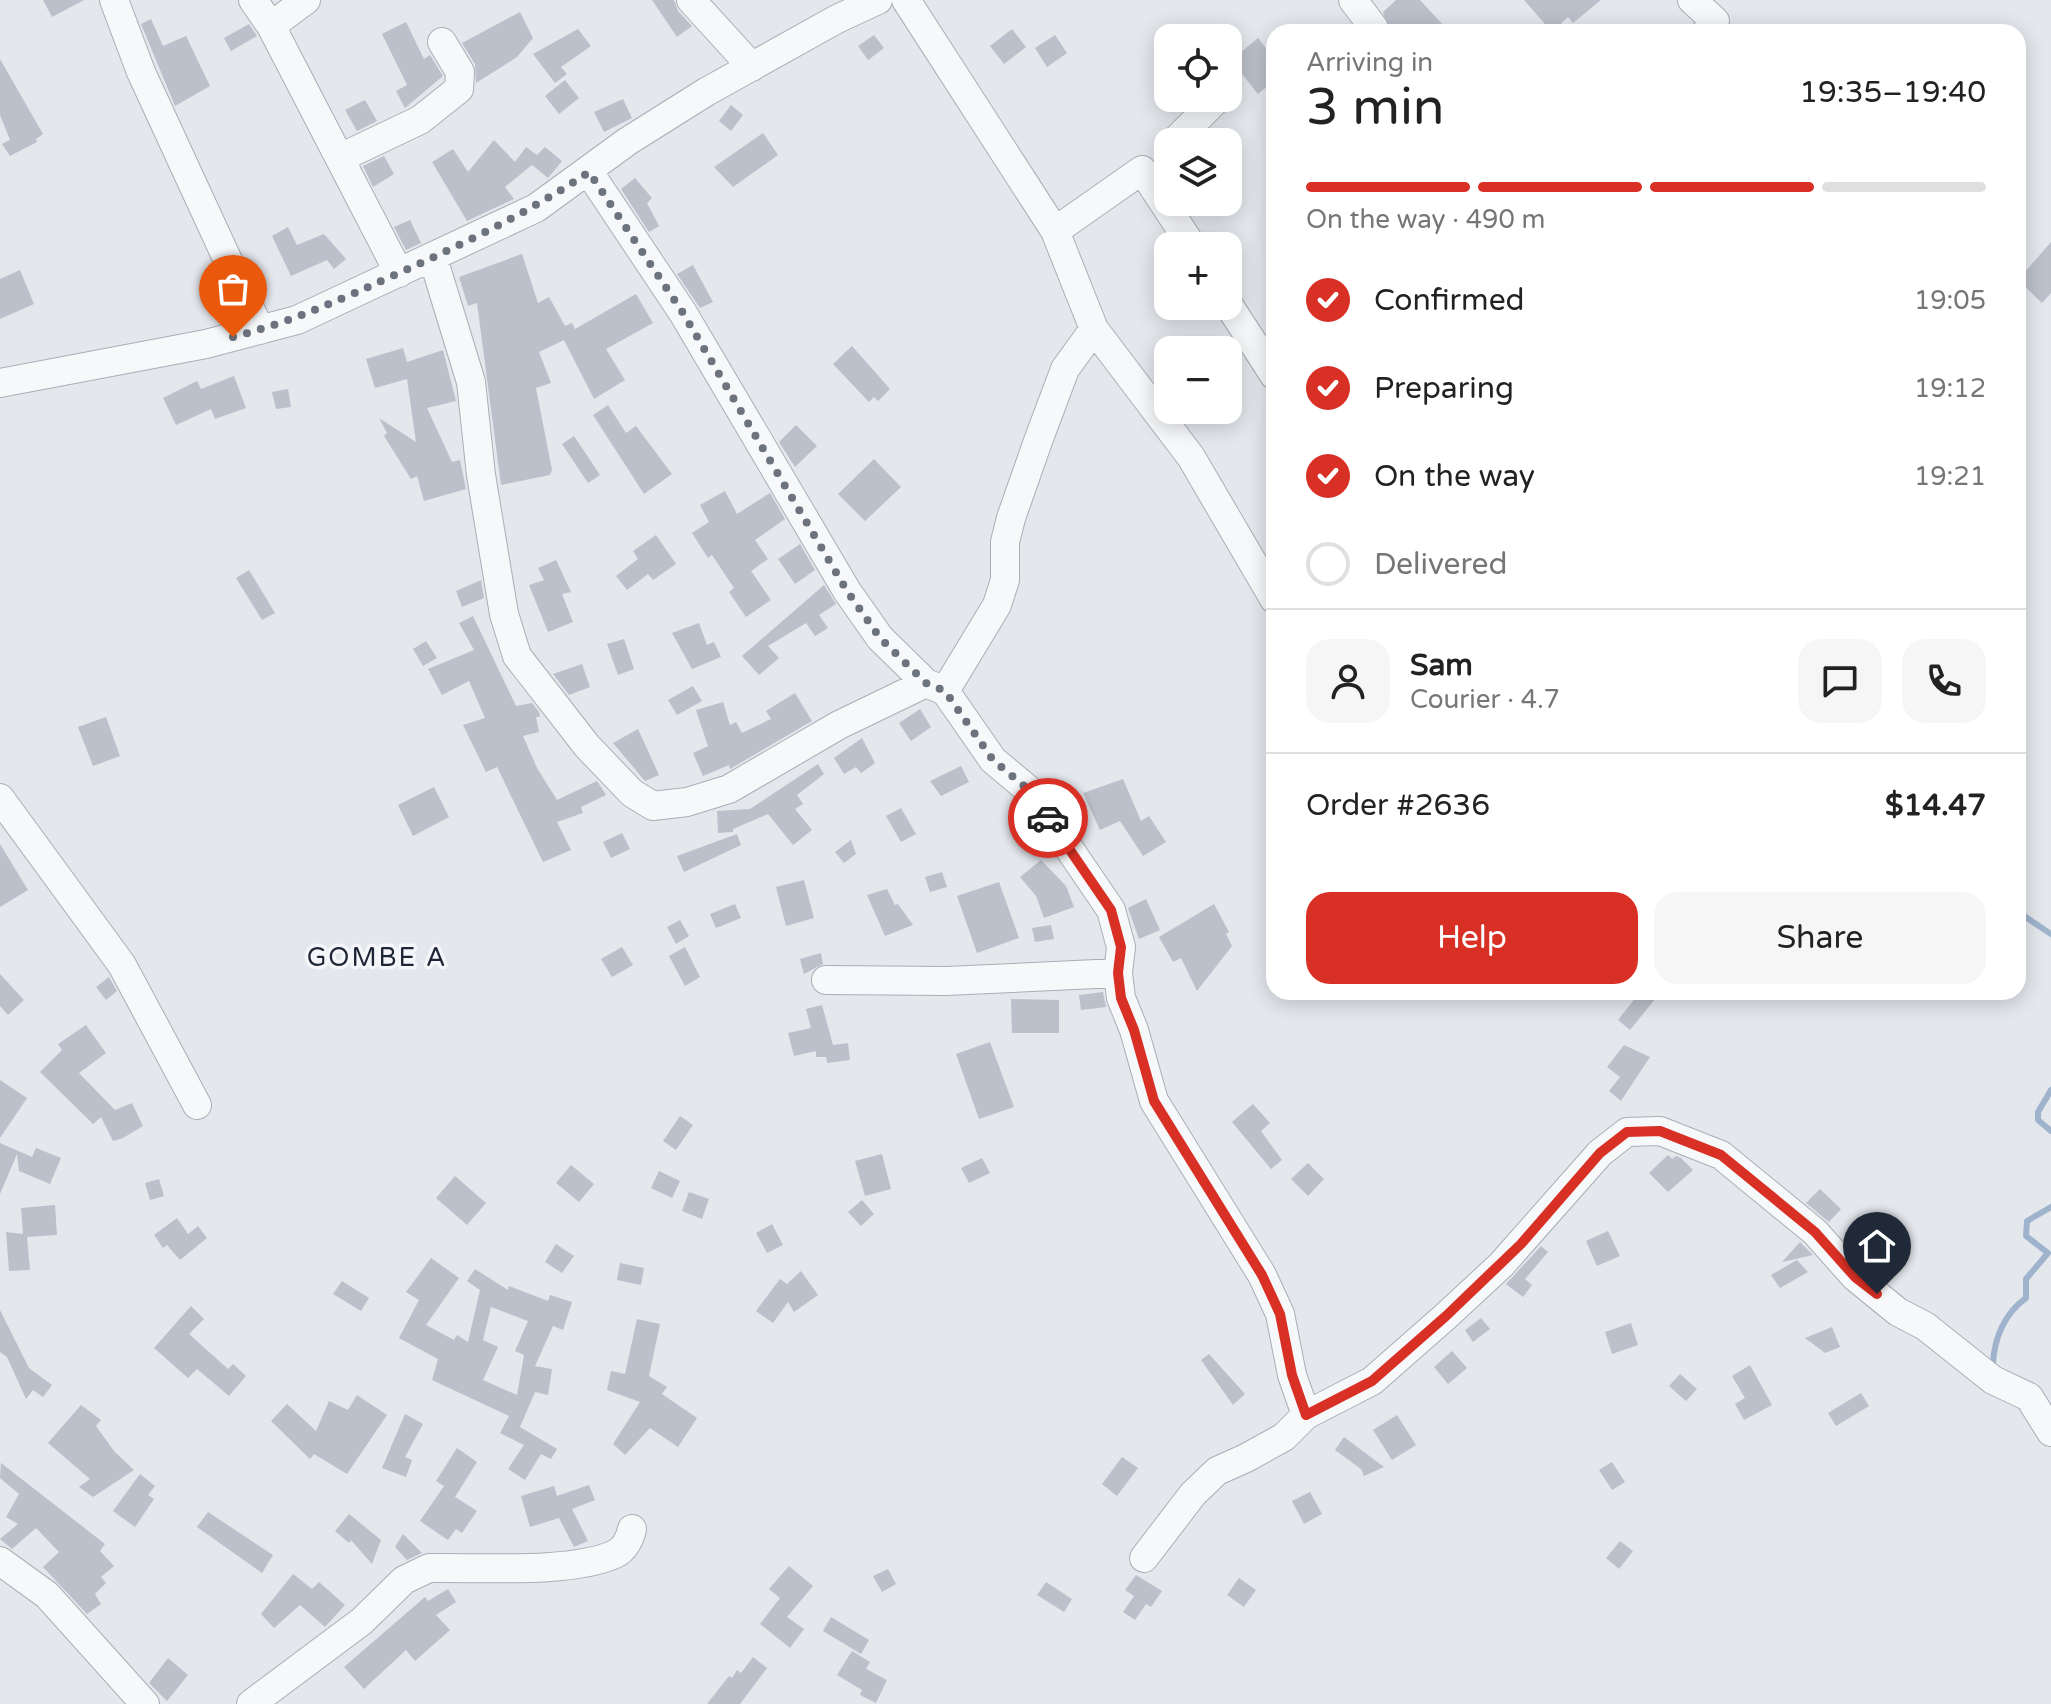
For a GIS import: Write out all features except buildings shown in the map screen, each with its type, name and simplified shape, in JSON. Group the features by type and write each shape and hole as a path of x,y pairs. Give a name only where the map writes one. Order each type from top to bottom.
{"street":[{"path":"114,0 141,72 260,330"},
{"path":"253,0 271,26 399,273"},
{"path":"271,26 306,0"},
{"path":"691,0 752,67"},
{"path":"0,383 206,344 297,320 536,208 628,141 837,19 878,0"},
{"path":"906,0 1055,231 1094,329 1191,457 1266,585"},
{"path":"1353,0 1371,24"},
{"path":"1692,0 1713,24"},
{"path":"340,158 420,120 459,89 460,72 442,42"},
{"path":"1188,128 1204,112"},
{"path":"1055,231 1154,159"},
{"path":"1142,170 1183,232"},
{"path":"589,172 683,313 847,591 880,638 935,687 993,760 1030,791 1111,910 1121,947 1118,973 1121,998 1134,1030 1154,1101 1262,1275 1280,1314 1292,1375 1306,1415"},
{"path":"433,258 471,382 481,475 504,614 517,656 587,746 632,793 653,806 687,802 729,789 839,725 935,687 997,605 1005,580 1005,542 1038,441 1065,369 1094,329"},
{"path":"1238,320 1266,363"},
{"path":"0,798 122,965 197,1105"},
{"path":"826,980 946,981 1118,973"},
{"path":"1144,1558 1193,1494 1217,1471 1284,1437 1306,1415 1372,1381 1446,1316 1501,1265 1609,1146 1627,1132 1660,1131 1721,1155 1815,1232 1855,1277 1898,1312 1925,1326 1993,1380 2029,1397 2051,1432"},
{"path":"251,1704 362,1621 414,1573 429,1568 571,1564 618,1553 630,1539 632,1529"},
{"path":"0,1561 47,1595 145,1704"}],"waterway":[{"path":"2026,917 2051,934"},
{"path":"2051,1090 2038,1112 2038,1120 2051,1131"},
{"path":"1993,1364 2002,1327 2012,1311 2026,1298 2026,1279 2048,1253 2026,1236 2027,1221 2051,1207"}],"way so far":[{"path":"233,337 297,320 449,251 536,208 589,172 683,313 847,591 880,638 926,683 945,691 993,760 1030,791 1048,818"}],"district":[{"name":"GOMBE A","path":"377,957"}],"route":[{"path":"1048,818 1111,910 1121,947 1118,973 1121,998 1134,1030 1154,1101 1262,1275 1280,1314 1292,1375 1306,1415 1372,1381 1446,1316 1501,1265 1560,1203 1600,1153 1627,1132 1660,1131 1721,1155 1815,1232 1855,1277 1877,1294"}]}
